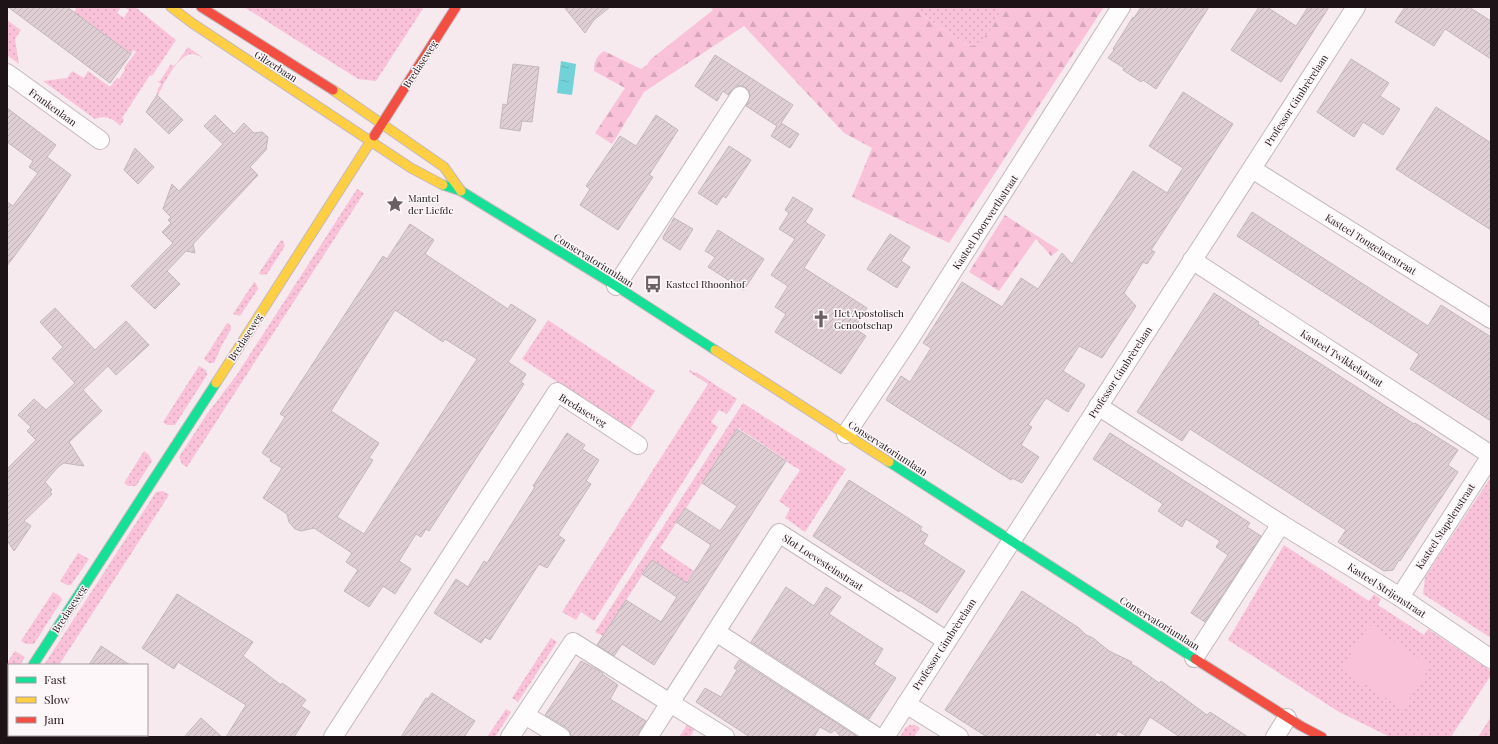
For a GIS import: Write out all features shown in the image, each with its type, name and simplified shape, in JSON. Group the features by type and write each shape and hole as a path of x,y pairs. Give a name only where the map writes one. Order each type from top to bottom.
{"street":[{"name":"Gilzerbaan","path":"171,7 192,23 370,141"},
{"name":"Gilzerbaan","path":"201,7 347,98 382,123"},
{"name":"Bredaseweg","path":"34,664 456,7"},
{"name":"Kasteel Doorwerthstraat","path":"846,434 909,340 1121,7"},
{"name":"Professor Gimbrèrelaan","path":"884,737 1356,7"},
{"name":"Frankenlaan","path":"7,73 100,140"},
{"path":"616,286 740,96"},
{"name":"Conservatoriumlaan","path":"382,123 444,167 461,191"},
{"name":"Conservatoriumlaan","path":"370,141 437,183 461,191 616,286 1294,722 1322,737"},
{"name":"Kasteel Tongelaerstraat","path":"1252,169 1491,319"},
{"name":"Kasteel Twikkelstraat","path":"1192,260 1491,455"},
{"name":"Bredaseweg","path":"333,737 557,392 638,445"},
{"name":"Kasteel Strijenstraat","path":"1098,406 1281,524 1400,597 1491,659"},
{"name":"Kasteel Stapelenstraat","path":"1400,597 1491,455"},
{"path":"1194,658 1281,524"},
{"name":"Slot Loevesteinstraat","path":"648,737 779,533 947,641"},
{"path":"716,632 878,737"},
{"path":"510,737 573,642 725,737"},
{"path":"906,704 959,737"},
{"path":"525,715 561,737"},
{"name":"Conservatoriumlaan","path":"1294,722 1312,737"},
{"path":"1274,737 1294,722"}],"green space":[{"path":"77,7 121,7 117,13 124,18 129,10 124,7 135,7 176,40 152,76 150,75 122,118 124,120 120,126 109,118 102,117 95,119 43,81 67,78 72,71 84,78 88,71 110,87 117,78 119,79 125,70 124,68 136,52 134,50 131,54 74,12"},
{"path":"244,7 424,7 376,81 358,79"},
{"path":"710,7 911,7 967,45 975,46 984,38 991,28 1002,7 1104,7 949,243 852,197 872,148 844,133 744,26 644,92 612,144 595,133 625,88 594,71 597,57 604,51 641,69 647,65 651,59 713,10"},
{"path":"911,7 1002,7 992,28 975,46 967,45"},
{"path":"7,20 21,30 15,39 19,64 7,55"},
{"path":"188,47 207,61 193,54 182,58 172,70 158,95 156,94 161,84 157,81 160,81 171,64 173,66 176,64"},
{"path":"357,189 364,193 187,467 182,464 179,457 207,414 236,376"},
{"path":"1005,215 1059,250 1051,256 1036,239 999,291 969,272"},
{"path":"281,240 285,246 267,274 261,275 259,273"},
{"path":"254,282 256,283 258,289 240,316 233,314"},
{"path":"548,320 655,391 630,429 522,359"},
{"path":"227,323 230,324 231,329 214,363 209,363 204,359"},
{"path":"199,366 206,370 207,375 175,425 167,425 163,422"},
{"path":"690,370 695,373 696,372 737,399 727,414 719,410 711,422 718,427 594,621 581,612 576,620 562,612 708,384 689,372"},
{"path":"743,403 846,469 805,532 785,518 790,509 779,501 800,470 738,428 660,548 694,571 686,583 652,560 603,636 595,632"},
{"path":"144,451 149,455 152,461 136,486 128,486 124,483"},
{"path":"1491,477 1491,638 1423,594 1425,577"},
{"path":"163,491 169,495 60,664 45,664 156,492"},
{"path":"1284,545 1369,601 1374,594 1381,599 1378,605 1424,635 1428,629 1491,671 1491,675 1451,737 1390,737 1339,712 1228,640"},
{"path":"78,553 89,559 71,585 67,585 60,581"},
{"path":"53,592 60,596 62,600 34,644 26,644 21,641"},
{"path":"1369,625 1431,666 1403,709 1341,669"},
{"path":"551,638 557,642 518,702 512,698"},
{"path":"15,651 25,657 21,664 8,664 7,675 7,663"},
{"path":"506,709 511,712 495,737 487,737"},
{"path":"1491,717 1491,737 1478,737"},
{"path":"689,722 696,727 690,737 679,737"},
{"path":"910,725 915,725 920,728 914,737 900,737 905,728"}],"water":[{"path":"561,61 576,64 572,95 557,93"}],"building":[{"path":"8,7 67,7 131,54 110,83"},
{"path":"564,7 610,7 594,20 585,33"},
{"path":"1141,7 1209,7 1156,89 1143,80 1141,82 1123,70 1124,68 1108,58 1133,17 1134,18"},
{"path":"1259,7 1267,7 1296,26 1308,7 1329,7 1281,82 1231,50"},
{"path":"1405,7 1469,7 1491,21 1491,59 1445,29 1434,46 1395,22"},
{"path":"715,55 793,105 781,123 799,134 790,148 771,136 777,126 746,106 750,96 749,91 745,87 736,86 728,95 723,91 717,101 695,86"},
{"path":"1351,59 1389,83 1380,96 1400,109 1383,135 1363,122 1354,137 1317,112"},
{"path":"513,64 539,67 532,122 522,121 520,131 500,128 503,104 507,105"},
{"path":"1183,92 1233,124 1151,250 1155,252 1147,264 1143,262 1124,293 1136,306 1102,358 1079,346 1063,371 1085,385 1068,412 1046,398 1028,425 1032,427 1021,445 1039,457 1022,483 1012,478 1011,480 886,400 901,376 910,382 931,348 923,343 962,282 1002,307 1021,278 1038,289 1062,253 1072,264 1133,171 1167,193 1183,168 1149,146"},
{"path":"157,95 183,120 169,134 146,112"},
{"path":"1436,107 1491,143 1491,230 1396,169"},
{"path":"7,108 56,145 47,157 71,175 7,266 7,202 13,206 38,173 29,167 33,161 7,142"},
{"path":"215,115 234,134 244,123 254,133 262,132 268,137 266,150 250,167 258,175 193,244 195,253 186,251 167,271 180,284 155,309 131,286 173,243 162,232 171,223 168,220 171,217 163,209 172,184 179,191 223,144 204,126"},
{"path":"656,115 678,130 649,175 653,177 618,230 580,205 590,189 586,186 620,136 636,146"},
{"path":"729,146 751,160 726,198 723,196 717,205 698,193"},
{"path":"135,148 154,167 138,184 124,170"},
{"name":"Het Apostolisch Genootschap","path":"793,197 813,209 805,222 825,235 804,268 867,308 854,328 866,336 841,374 775,332 786,314 775,307 788,286 771,275 795,239 779,229 789,213 785,210"},
{"path":"1252,212 1428,326 1441,305 1491,337 1491,421 1410,369 1419,354 1237,236"},
{"path":"674,218 693,229 680,250 663,239"},
{"path":"410,224 434,240 425,254 508,309 511,304 536,320 508,362 526,374 521,382 524,384 429,531 426,529 421,537 416,534 399,561 411,569 395,594 383,586 369,607 344,591 358,570 346,562 352,553 314,528 301,531 295,529 289,522 287,514 263,498 282,468 270,461 271,459 262,453 285,417 280,414 383,256 387,259","holes":["395,310 443,342 445,339 477,359 364,534 337,517 373,460 369,458 379,443 331,411"]},
{"path":"718,230 764,259 744,290 708,267 715,257 705,251"},
{"path":"890,234 910,247 901,261 910,267 897,288 867,269"},
{"path":"1214,293 1259,322 1258,324 1414,424 1415,423 1458,450 1448,465 1458,472 1393,570 1384,571 1338,542 1346,530 1190,429 1182,441 1137,412"},
{"path":"55,308 95,350 126,321 149,345 116,375 108,366 83,390 102,411 69,442 84,466 64,463 58,467 45,482 52,490 50,492 52,494 24,521 31,526 14,551 7,540 7,469 36,440 27,431 31,427 18,415 34,399 46,410 75,383 52,358 63,347 40,322"},
{"path":"737,429 786,461 654,665 622,644 614,656 597,645 626,600 661,622 677,597 642,574 652,560 687,583 711,545 676,522 685,508 720,531 737,506 702,483"},
{"path":"567,433 585,445 582,449 599,460 586,481 591,484 558,535 565,540 547,568 539,564 490,640 485,637 481,643 434,613 456,579 468,587 484,561 487,563"},
{"path":"1110,433 1250,523 1247,527 1261,536 1205,622 1191,613 1228,555 1216,547 1220,541 1186,519 1182,527 1158,511 1163,504 1093,459"},
{"path":"849,480 922,527 920,530 928,535 923,544 965,571 937,613 900,590 899,592 813,536"},
{"path":"786,587 814,606 826,587 841,597 829,614 883,649 874,664 896,678 869,719 751,642"},
{"path":"1022,591 1079,628 1086,635 1093,638 1109,651 1132,662 1131,664 1159,683 1161,681 1207,715 1210,712 1248,737 1180,737 1150,717 1138,737 1128,737 1118,731 1115,737 1105,737 1097,732 1094,737 987,737 945,710"},
{"path":"177,594 253,642 243,656 281,685 282,683 306,700 301,706 310,712 294,737 226,737 246,705 178,662 174,669 142,648"},
{"path":"101,646 128,664 90,664"},
{"path":"739,660 858,737 841,737 835,730 831,733 820,727 814,737 750,737 696,702 705,688 721,697 737,670 734,668"},
{"path":"581,661 603,673 602,674 618,685 610,699 646,721 636,737 571,737 567,728 545,715"},
{"path":"432,693 475,721 464,737 401,737 426,698 428,699"},
{"path":"201,718 222,737 184,737"}],"traffic: fast":[{"path":"443,185 461,191 616,286 715,350"},
{"path":"34,664 216,383"},
{"path":"889,462 1195,659"}],"traffic: slow":[{"path":"171,7 192,23 411,168 443,185"},
{"path":"333,90 444,167 461,191"},
{"path":"216,383 374,136"},
{"path":"715,350 889,462"}],"traffic: jam":[{"path":"201,7 333,90"},
{"path":"374,136 456,7"},
{"path":"1195,659 1301,726 1322,737"}],"place":[{"name":"Mantel der Liefde","path":"395,204"},
{"name":"Kasteel Rhoonhof","path":"653,284"},
{"name":"Het Apostolisch Genootschap","path":"821,319"}]}
